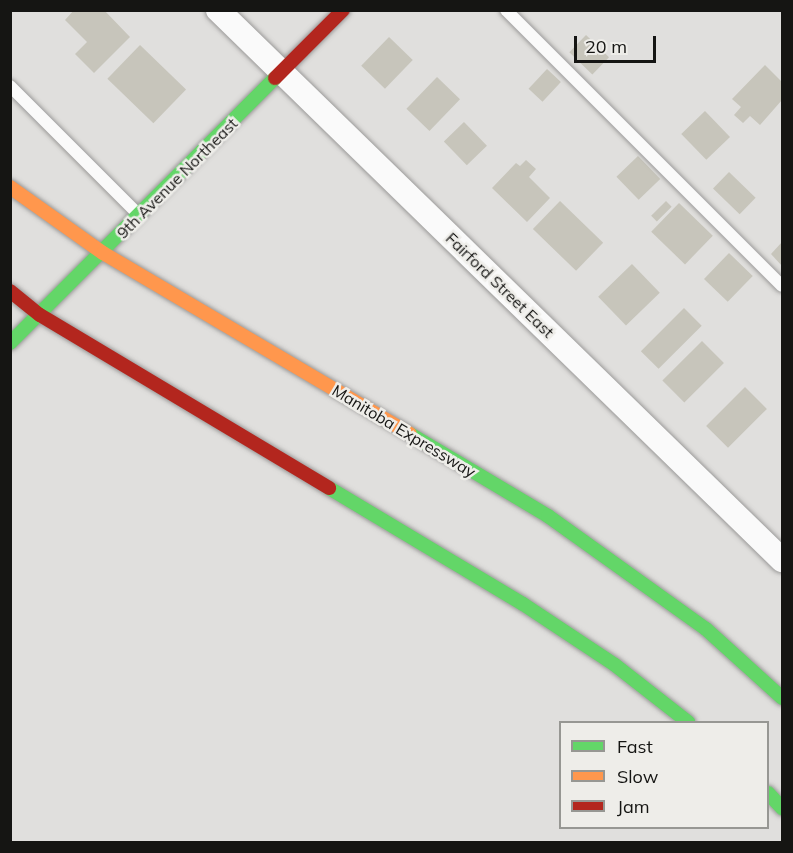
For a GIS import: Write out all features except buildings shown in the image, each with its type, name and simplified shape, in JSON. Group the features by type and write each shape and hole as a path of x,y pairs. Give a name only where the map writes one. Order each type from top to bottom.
{"main road":[{"name":"9th Avenue Northeast","path":"10,343 103,253 343,10"},
{"name":"Manitoba Expressway","path":"10,187 103,253 548,516 706,629 783,698"},
{"path":"10,291 40,315 523,604 615,665 685,721"},
{"path":"769,794 783,808"}],"street":[{"name":"Fairford Street East","path":"218,10 783,560"}],"lane":[{"path":"506,10 783,286"},
{"path":"10,86 139,214"}],"traffic: fast":[{"path":"10,343 275,78"},
{"path":"410,434 548,516 706,629 782,698"},
{"path":"329,488 523,604 615,665 687,721"},
{"path":"769,794 782,808"}],"traffic: slow":[{"path":"10,187 103,253 410,434"}],"traffic: jam":[{"path":"275,78 343,10"},
{"path":"10,291 40,315 329,488"}]}
